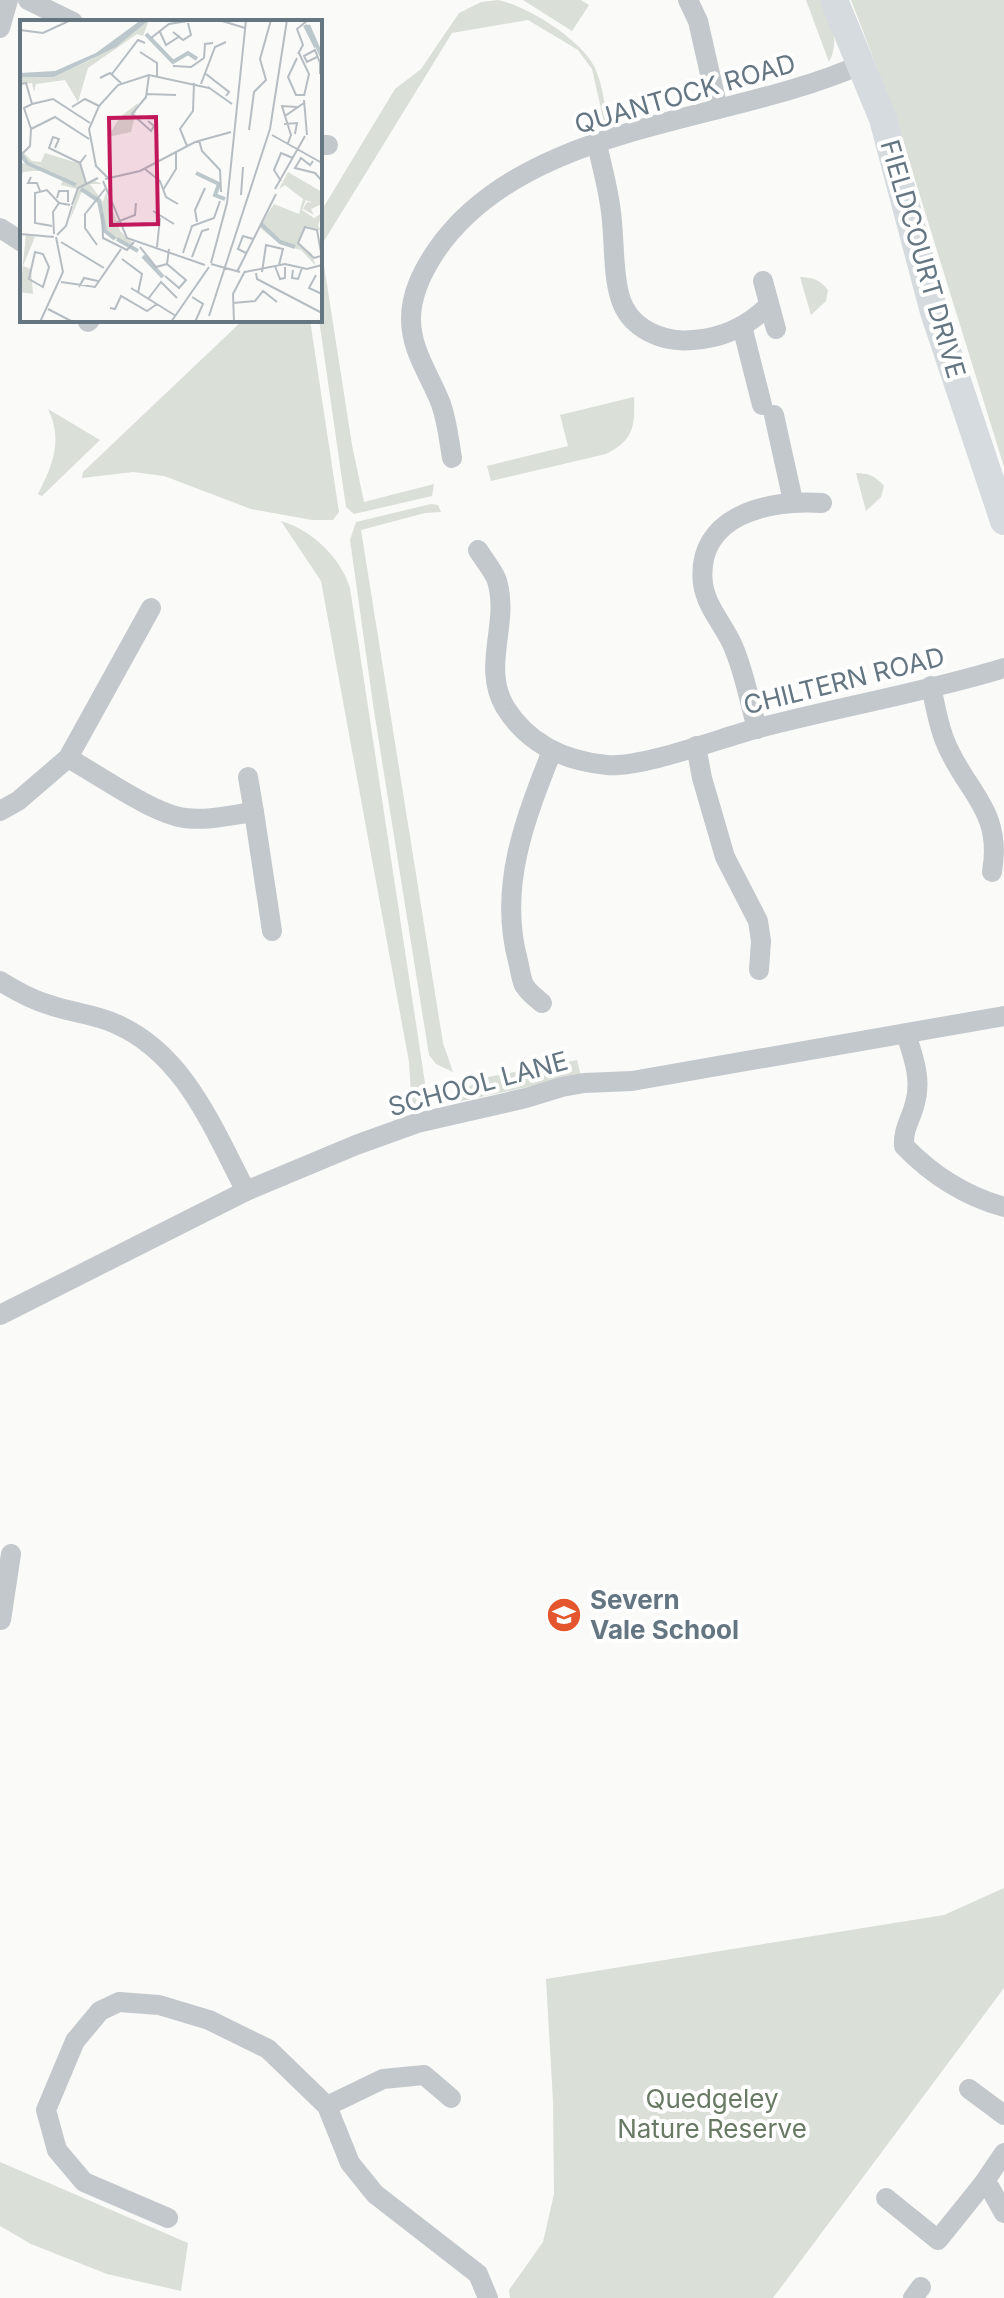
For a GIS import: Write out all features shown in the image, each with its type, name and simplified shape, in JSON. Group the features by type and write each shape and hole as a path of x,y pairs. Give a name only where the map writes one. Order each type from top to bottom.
{"street":[{"path":"0,28 8,0"},
{"path":"28,0 69,20"},
{"path":"688,0 698,21 718,109"},
{"name":"FIELDCOURT DRIVE","path":"834,0 883,119 934,312 1004,521"},
{"name":"QUANTOCK ROAD","path":"452,458 441,406 413,340 411,318 414,292 424,269 448,233 475,205 547,163 637,130 803,87 862,64"},
{"path":"597,145 610,205 620,299 639,326 658,337 678,341 724,336 757,318 769,305"},
{"path":"0,228 20,241"},
{"path":"763,281 776,329"},
{"path":"742,326 793,501"},
{"path":"757,729 735,649 708,603 703,585 707,548 716,533 747,512 793,501 822,503"},
{"name":"CHILTERN ROAD","path":"478,550 497,580 501,603 494,673 503,703 513,719 532,738 552,751 574,759 610,765 641,761 1004,668"},
{"path":"0,811 18,801 68,758 151,608"},
{"path":"931,686 945,740 988,812 996,850 992,872"},
{"path":"696,746 725,857 758,921 761,941 759,970"},
{"path":"542,1003 525,987 514,947 511,889 524,823 552,751"},
{"path":"68,758 159,809 181,817 202,819 254,812"},
{"path":"248,777 272,931"},
{"path":"0,981 25,996 52,1006 117,1024 144,1039 169,1060 199,1102 246,1191"},
{"name":"SCHOOL LANE","path":"0,1315 246,1191 417,1123 562,1087 632,1081 1004,1016"},
{"path":"906,1034 917,1067 917,1089 915,1104 903,1130 904,1146 939,1176 972,1197 1004,1207"},
{"path":"1,1620 2,1594 11,1554"},
{"path":"168,2218 84,2182 57,2150 46,2110 75,2041 100,2011 119,2002 159,2005 197,2016 268,2049 327,2106 350,2163 375,2194 478,2274 488,2298"},
{"path":"327,2106 383,2079 424,2075 451,2098"},
{"path":"969,2089 1004,2115"},
{"path":"886,2198 938,2240 986,2186 1004,2153"},
{"path":"986,2186 1004,2213"}],"green space":[{"path":"498,0 510,3 552,25 577,45 594,66 599,78 608,120 604,122 592,69 578,50 528,20 452,33 322,244 322,210 395,89 421,69 459,13 481,2"},
{"path":"523,0 581,0 589,5 572,31"},
{"path":"806,0 821,0 831,23 834,46 829,62"},
{"path":"851,0 1004,0 1004,467 895,115"},
{"path":"322,252 364,502 434,484 432,496 354,514 346,507 319,322 322,322"},
{"path":"800,277 816,280 828,290 826,301 811,315"},
{"path":"241,322 310,322 339,512 333,520 312,520 251,509 164,476 133,472 82,478 83,472"},
{"path":"634,397 631,431 615,449 606,454 491,481 487,466 568,446 560,415"},
{"path":"48,409 100,440 42,496 38,494 52,463 55,442"},
{"path":"856,473 872,476 884,486 881,497 866,511"},
{"path":"431,504 438,505 441,512 425,513 361,530 443,1043 453,1072 436,1064 429,1055 350,540 356,522"},
{"path":"281,521 304,531 324,547 340,566 350,588 425,1083 412,1111 409,1062 321,581"},
{"path":"577,1060 581,1076 452,1103 468,1087 488,1077"},
{"name":"Quedgeley Nature Reserve","path":"1004,1888 1004,1988 773,2298 510,2298 509,2290 543,2242 554,2194 553,2101 546,1979 944,1915"},
{"path":"0,2162 188,2243 181,2291 107,2274 31,2244 0,2226"}],"place":[{"name":"Severn Vale School","path":"564,1615"}]}
